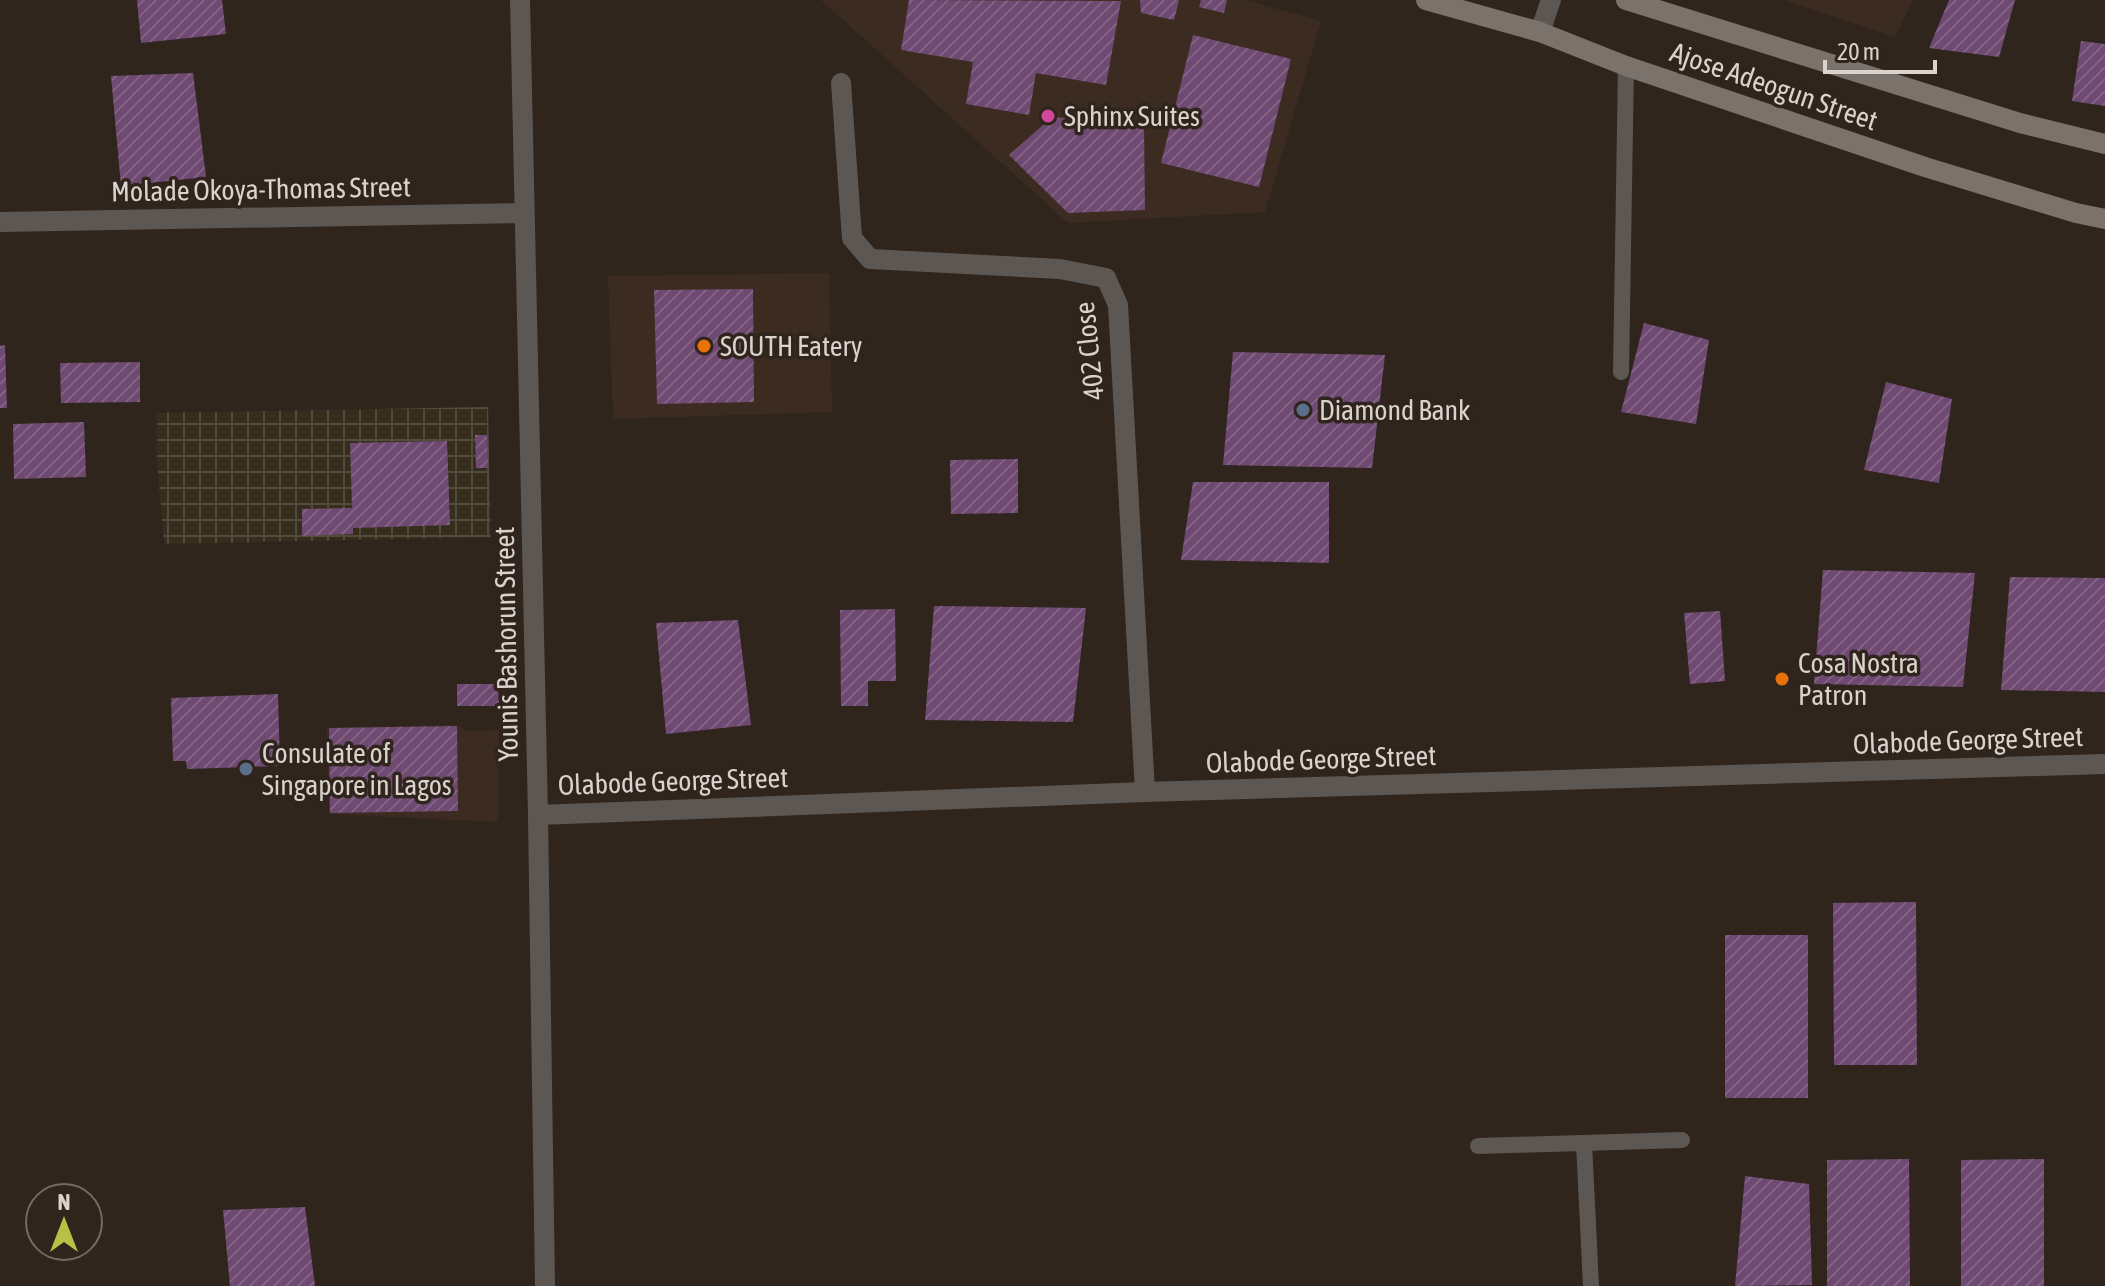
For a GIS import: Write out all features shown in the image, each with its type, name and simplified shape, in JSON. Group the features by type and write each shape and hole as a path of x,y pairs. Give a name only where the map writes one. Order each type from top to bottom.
{"street":[{"name":"Younis Bashorun Street","path":"520,0 545,1286"},
{"name":"Ajose Adeogun Street","path":"1426,0 1540,32 1626,66 1925,167 2105,219"},
{"path":"1540,32 1551,0"},
{"name":"Ajose Adeogun Street","path":"1626,0 2020,123 2105,144"},
{"name":"402 Close","path":"841,83 852,238 870,259 1060,269 1106,278 1112,291 1118,305 1145,792"},
{"name":"Molade Okoya-Thomas Street","path":"0,222 523,213"},
{"name":"Olabode George Street","path":"538,815 1145,792 2105,764"}],"lane":[{"path":"1621,372 1626,66"},
{"path":"1478,1146 1682,1140"},
{"path":"1584,1143 1591,1286"}],"shaded area":[{"path":"821,0 1246,0 1321,21 1265,212 1068,223"},
{"path":"1784,0 1913,0 1895,37"},
{"path":"829,273 832,412 613,419 608,276"},
{"path":"488,407 491,537 164,544 157,459 157,413"},
{"path":"457,725 468,731 499,730 498,822 329,814 327,728"}],"building":[{"path":"137,0 222,0 226,34 141,43"},
{"path":"909,0 1121,1 1106,85 1036,73 1029,115 966,104 973,62 901,50"},
{"path":"1140,0 1179,0 1174,20 1141,13"},
{"path":"1201,0 1227,0 1224,13 1199,7"},
{"path":"1949,0 2015,0 1999,57 1929,48"},
{"path":"1193,35 1291,59 1259,187 1161,163"},
{"path":"2081,41 2105,44 2105,106 2072,101"},
{"path":"193,73 206,177 121,186 111,76"},
{"path":"1052,117 1144,124 1145,210 1068,213 1009,155"},
{"name":"SOUTH Eatery","path":"753,289 754,402 657,404 654,290"},
{"path":"1644,323 1709,340 1696,424 1621,412"},
{"path":"5,345 7,408 0,408 0,346"},
{"name":"Diamond Bank","path":"1233,352 1385,355 1372,468 1223,465"},
{"path":"140,362 140,402 61,403 60,363"},
{"path":"1886,382 1952,399 1939,483 1864,470"},
{"path":"84,422 86,477 14,479 13,424"},
{"path":"475,435 487,435 488,468 476,468"},
{"path":"447,441 450,525 353,528 353,534 302,536 302,509 352,508 350,443"},
{"path":"1018,459 1018,513 951,514 950,460"},
{"name":"Diamond Bank","path":"1193,482 1329,482 1329,563 1181,560"},
{"path":"1823,570 1975,573 1963,687 1814,684"},
{"path":"2010,577 2105,578 2105,692 2001,690"},
{"path":"934,606 1086,608 1073,722 925,720"},
{"path":"895,609 896,681 868,681 868,706 841,706 840,610"},
{"path":"1720,611 1725,681 1690,684 1684,613"},
{"path":"738,620 751,725 666,734 656,623"},
{"path":"457,684 498,684 499,706 457,706"},
{"path":"278,694 280,766 187,769 186,761 173,761 171,698"},
{"path":"457,726 458,811 330,813 329,728"},
{"path":"1916,902 1917,1065 1834,1065 1833,903"},
{"path":"1725,935 1808,935 1808,1098 1725,1098"},
{"path":"1909,1159 1910,1286 1827,1286 1827,1160"},
{"path":"2044,1159 2044,1286 1961,1286 1961,1160"},
{"path":"1745,1176 1809,1184 1812,1285 1735,1286"},
{"path":"305,1207 315,1286 230,1286 223,1210"}],"place":[{"name":"Sphinx Suites","path":"1048,116"},
{"name":"SOUTH Eatery","path":"704,346"},
{"name":"Diamond Bank","path":"1303,410"},
{"name":"Cosa Nostra Patron","path":"1782,679"},
{"name":"Consulate of Singapore in Lagos","path":"246,769"}]}
